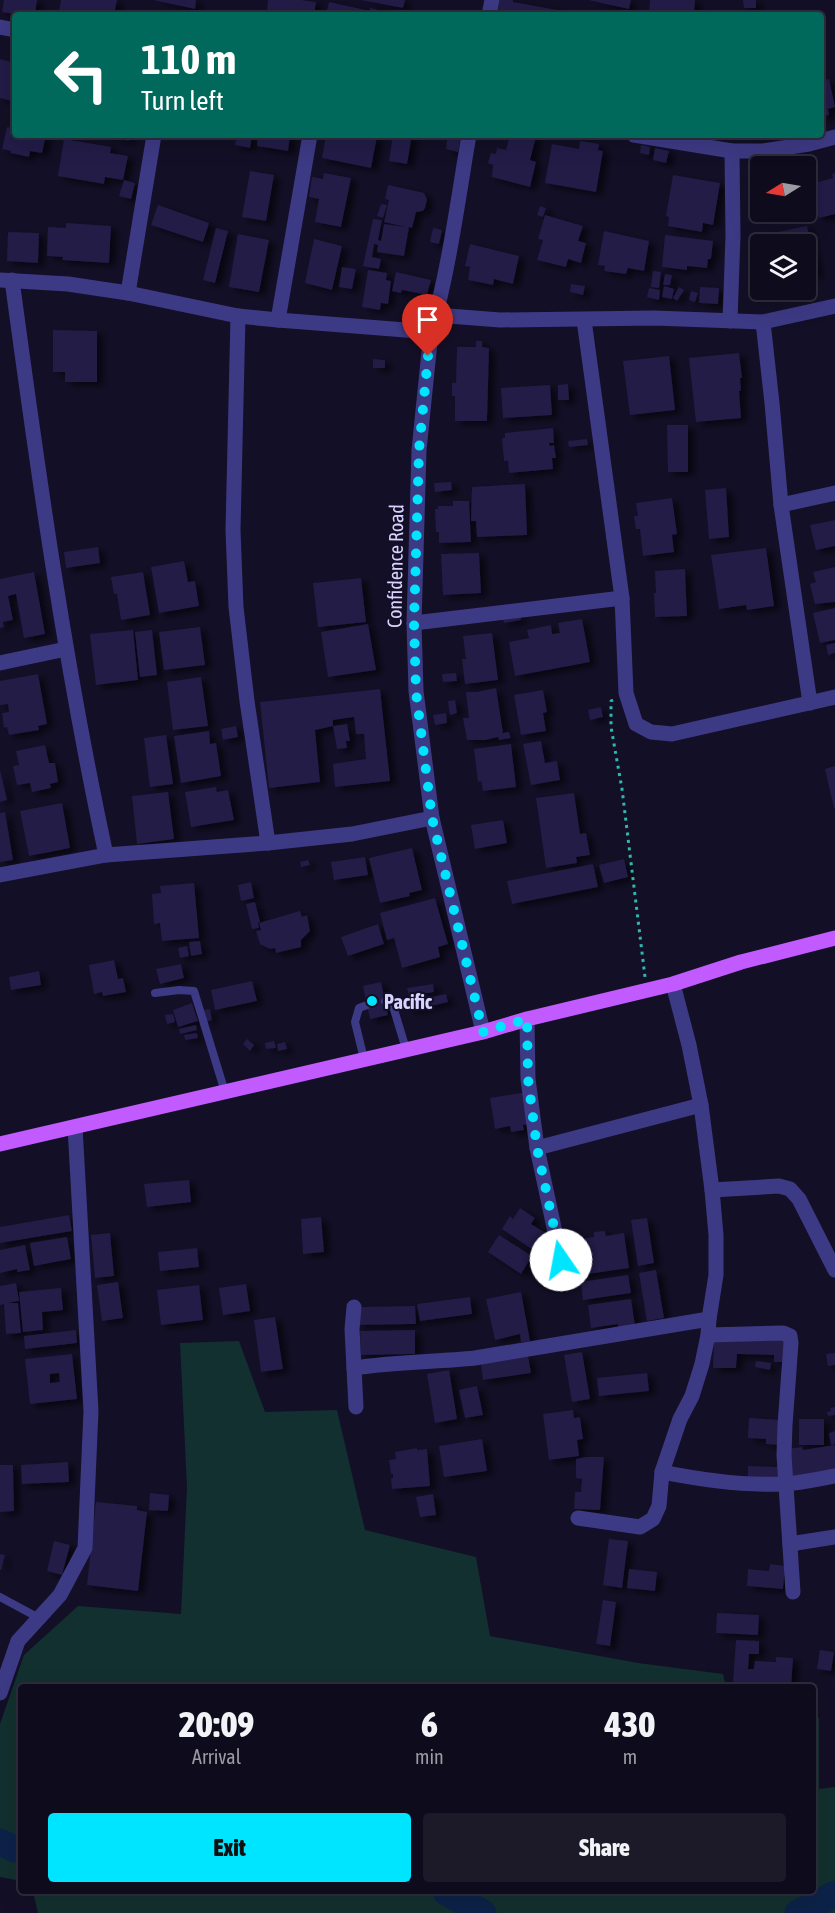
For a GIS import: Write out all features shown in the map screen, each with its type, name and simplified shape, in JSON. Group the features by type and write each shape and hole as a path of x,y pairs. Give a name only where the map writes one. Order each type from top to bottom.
{"main road":[{"path":"0,1144 483,1032 527,1019 673,984 835,938"}],"street":[{"path":"652,138 732,151 763,151 835,137"},
{"path":"128,293 154,138"},
{"path":"278,320 309,138"},
{"name":"Confidence Road","path":"468,138 431,332 419,450 414,623 416,692 432,818 483,1032"},
{"path":"730,321 733,236 732,151"},
{"path":"106,855 66,649 6,280 68,284 128,293 238,316 431,332"},
{"path":"436,315 500,320 654,318 763,322 835,306"},
{"path":"238,316 233,530 236,607 268,843"},
{"path":"584,320 622,598 626,693 636,724 651,732 672,734 835,697"},
{"path":"763,322 781,505 810,703"},
{"path":"781,505 835,494"},
{"path":"414,623 622,598"},
{"path":"0,663 66,649"},
{"path":"0,875 106,855 268,843 352,834 432,818"},
{"path":"578,1518 640,1527 653,1520 659,1506 662,1472 680,1419 692,1396 708,1335 716,1275 716,1235 712,1190 701,1105 689,1045 673,984"},
{"path":"527,1019 528,1079 537,1148 561,1260"},
{"path":"537,1148 701,1105"},
{"path":"0,1693 18,1641 60,1595 85,1548 91,1411 75,1127"},
{"path":"712,1190 780,1186 790,1189 799,1198 835,1270"},
{"path":"354,1307 352,1329 356,1407"},
{"path":"354,1368 475,1358 709,1319"},
{"path":"708,1335 783,1333 790,1336 785,1425 785,1484 793,1592"},
{"path":"662,1472 739,1484 785,1484 835,1476"},
{"path":"790,1544 835,1537"}],"lane":[{"path":"155,993 194,991 225,1092"},
{"path":"385,1001 392,1003 395,1009 406,1049"},
{"path":"364,1059 355,1022 359,1008 367,1005"},
{"path":"0,1597 39,1618"}],"path":[{"path":"626,693 611,701 611,727 622,789 647,990"}],"green space":[{"path":"239,1341 265,1412 337,1410 365,1530 476,1557 490,1636 638,1663 723,1674 725,1684 18,1684 18,1880 0,1877 0,1724 24,1655 78,1606 181,1614 187,1487 180,1343"},
{"path":"816,1718 819,1718 819,1789 835,1787 835,1913 38,1913 33,1894 816,1894"}],"building":[{"path":"4,0 37,0 35,12 2,12"},
{"path":"61,0 117,0 115,12 59,12"},
{"path":"153,0 196,0 195,9"},
{"path":"268,0 316,2 314,12 267,12"},
{"path":"361,0 405,0 403,8"},
{"path":"500,0 513,0 513,2 563,11 563,12 498,12"},
{"path":"588,0 631,0 629,9"},
{"path":"650,0 695,0 694,12 649,12"},
{"path":"743,0 756,0 756,8 744,8"},
{"path":"329,2 370,11 370,8 382,11 382,12 327,12"},
{"path":"0,59 12,62 12,101 0,98"},
{"path":"829,79 835,107 828,109 829,115 824,116 824,80"},
{"path":"7,127 12,128 12,138 45,138 42,153 30,151 29,157 2,149"},
{"path":"236,138 252,138 250,148 235,145"},
{"path":"258,138 290,138 288,151 257,146"},
{"path":"325,138 377,138 371,168 322,158"},
{"path":"393,138 411,138 407,164 389,161"},
{"path":"448,138 460,138 458,152 446,149"},
{"path":"509,138 536,138 530,160 536,162 530,187 492,177 493,165 488,163 491,153 496,154 497,148 506,150"},
{"path":"64,139 111,147 110,153 128,156 123,180 105,177 104,184 58,176"},
{"path":"580,141 599,144 598,150 603,151 596,192 545,183 552,144 579,149"},
{"path":"641,145 650,147 649,155 640,153"},
{"path":"655,148 669,151 666,163 653,160"},
{"path":"250,171 274,175 266,221 242,217"},
{"path":"324,173 351,178 341,227 315,222 319,199 309,197 312,177 323,179"},
{"path":"835,173 835,214 819,218 816,205 816,183 833,178 832,174"},
{"path":"673,175 720,183 713,225 703,223 702,232 668,226 669,217 666,216"},
{"path":"124,180 135,183 131,199 119,196"},
{"path":"388,185 424,193 427,199 425,208 423,211 416,212 412,228 409,227 404,256 377,252 378,245 374,244 372,257 381,259 379,269 363,266 373,219 382,220 378,240 381,241 384,224 406,227 384,222 389,200 385,199"},
{"path":"381,204 387,205 383,218 377,216"},
{"path":"158,205 209,223 203,242 151,225"},
{"path":"540,206 546,208 543,217 537,215"},
{"path":"545,215 583,226 578,241 586,243 581,263 568,259 566,267 537,260 543,240 538,239"},
{"path":"66,223 111,226 109,263 62,260 63,257 47,256 48,227 66,228"},
{"path":"807,226 809,234 769,234"},
{"path":"216,228 228,231 215,283 203,280"},
{"path":"433,228 442,230 439,244 430,242"},
{"path":"604,231 649,241 644,271 628,268 626,274 604,271 605,266 598,265"},
{"path":"8,232 39,233 38,263 7,261"},
{"path":"238,234 269,240 259,292 229,287"},
{"path":"665,235 713,241 711,259 708,259 707,268 687,266 687,270 662,267"},
{"path":"314,239 342,246 332,290 305,283"},
{"path":"470,244 519,256 513,284 494,279 493,285 468,280 470,267 465,266"},
{"path":"342,267 356,269 352,289 339,287"},
{"path":"368,270 387,273 386,280 391,281 388,304 381,303 380,310 362,307"},
{"path":"653,271 661,272 659,288 651,287"},
{"path":"396,272 431,280 427,295 402,290 401,293 392,291"},
{"path":"665,274 672,275 670,285 663,285"},
{"path":"571,284 585,286 583,295 570,292"},
{"path":"664,286 674,289 672,299 662,297"},
{"path":"679,287 684,290 677,301 673,298"},
{"path":"700,287 719,288 718,304 699,303"},
{"path":"649,288 660,290 659,300 647,297"},
{"path":"691,291 698,293 695,302 689,300"},
{"path":"53,330 97,331 97,382 65,382 65,372 53,372"},
{"path":"476,341 482,341 482,347 489,348 487,421 455,421 455,396 452,396 452,383 456,383 457,347 476,347"},
{"path":"739,353 742,378 740,378 741,391 739,391 741,418 696,422 689,358"},
{"path":"669,356 675,410 630,415 623,361"},
{"path":"373,359 385,360 385,368 373,368"},
{"path":"568,384 569,400 558,400 558,385"},
{"path":"550,385 552,415 503,418 501,388"},
{"path":"667,425 688,425 688,472 668,472"},
{"path":"553,428 554,443 549,443 550,446 554,445 556,458 552,458 553,469 509,473 508,461 504,461 502,438 505,438 505,433"},
{"path":"587,439 588,445 569,447 568,441"},
{"path":"451,482 452,490 435,492 434,483"},
{"path":"525,484 527,535 477,537 476,521 471,521 472,487"},
{"path":"726,488 729,537 709,539 705,490"},
{"path":"672,498 677,534 672,535 674,552 643,556 640,529 636,529 634,516 638,516 636,503"},
{"path":"453,501 469,501 471,542 439,543 435,509 438,509 438,506 453,506"},
{"path":"835,520 835,546 816,550 810,525"},
{"path":"98,547 100,563 66,568 64,552"},
{"path":"766,548 774,606 747,610 746,605 719,609 711,555"},
{"path":"479,553 481,593 443,595 441,554"},
{"path":"184,561 188,582 195,581 199,606 159,613 151,567"},
{"path":"835,567 835,602 815,604 810,584 816,582 813,572"},
{"path":"685,569 687,616 655,617 655,571"},
{"path":"34,572 45,634 24,638 16,594 8,596 13,620 3,622 4,627 0,628 0,579"},
{"path":"143,572 150,615 121,620 117,594 114,594 111,577"},
{"path":"361,578 366,622 318,627 313,583"},
{"path":"835,608 835,640 820,643 813,613"},
{"path":"520,614 521,620 504,623 502,617"},
{"path":"582,619 590,662 515,676 509,642 529,638 527,630 551,625 552,634 560,633 558,623"},
{"path":"368,624 376,670 328,677 321,632"},
{"path":"200,627 205,665 164,670 159,632"},
{"path":"133,630 138,680 96,685 90,634"},
{"path":"152,630 157,675 140,677 135,632"},
{"path":"492,633 498,680 465,684 462,659 466,659 463,636"},
{"path":"835,643 835,653 828,655 826,645"},
{"path":"456,673 457,681 443,682 442,674"},
{"path":"38,674 47,724 38,726 39,730 9,735 7,727 4,728 2,713 9,712 8,704 0,705 0,681"},
{"path":"201,677 208,726 173,730 167,682"},
{"path":"496,688 503,733 509,732 511,738 467,740 463,718 469,718 466,692"},
{"path":"380,689 390,781 335,787 333,764 366,759 364,734 356,734 354,717 333,720 333,726 315,730 320,782 269,788 260,702"},
{"path":"543,690 547,712 543,713 546,731 521,735 514,695"},
{"path":"455,700 457,713 450,715 448,701"},
{"path":"601,707 603,717 590,720 588,710"},
{"path":"446,713 447,723 435,725 433,715"},
{"path":"347,724 350,741 346,741 347,748 337,749 333,726"},
{"path":"236,726 238,737 223,740 221,729"},
{"path":"209,731 210,744 216,743 221,776 181,783 174,736"},
{"path":"166,735 173,784 150,787 144,738"},
{"path":"541,741 545,763 557,761 560,780 531,785 523,744"},
{"path":"511,744 516,787 483,791 481,781 478,782 474,749"},
{"path":"45,745 49,763 55,763 58,782 50,784 51,788 32,792 30,783 17,785 13,766 19,765 16,751"},
{"path":"835,766 835,808 834,808 825,769"},
{"path":"0,770 7,800 0,802"},
{"path":"216,787 217,792 228,790 234,820 191,827 185,792"},
{"path":"168,792 174,839 137,844 132,796"},
{"path":"574,793 580,834 586,833 590,855 576,857 577,863 546,868 536,798"},
{"path":"62,803 70,848 29,856 20,811"},
{"path":"5,812 13,860 0,862 0,813"},
{"path":"503,820 507,843 475,849 471,825"},
{"path":"412,848 422,890 409,893 410,896 380,903 369,858"},
{"path":"365,857 368,875 334,880 331,862"},
{"path":"624,859 628,877 604,883 599,865"},
{"path":"308,860 310,865 301,867 300,862"},
{"path":"593,864 598,887 512,904 507,881"},
{"path":"251,882 254,898 241,901 238,885"},
{"path":"194,883 199,938 162,941 160,923 154,924 152,894 161,893 160,886"},
{"path":"435,898 448,944 438,947 440,957 402,968 394,938 387,940 380,913"},
{"path":"255,902 260,922 258,923 259,928 252,929 246,904"},
{"path":"300,911 302,917 307,915 310,931 301,940 301,947 276,953 275,948 270,949 260,944 256,931 261,930 259,923"},
{"path":"378,924 384,944 348,956 341,937"},
{"path":"200,941 202,954 191,956 189,942"},
{"path":"187,946 189,956 180,958 178,948"},
{"path":"114,960 118,979 123,978 126,992 103,996 102,992 94,994 89,965"},
{"path":"181,964 184,978 160,984 156,969"},
{"path":"39,971 41,985 11,990 9,977"},
{"path":"252,981 257,1001 215,1010 211,990"},
{"path":"381,982 388,1015 370,1019 363,986"},
{"path":"433,984 434,992 409,996 407,988"},
{"path":"446,994 448,1002 410,1011 408,1002"},
{"path":"192,1003 198,1021 178,1027 173,1010"},
{"path":"210,1009 212,1020 206,1022 204,1010"},
{"path":"173,1014 175,1022 167,1024 165,1015"},
{"path":"196,1025 197,1030 180,1034 179,1029"},
{"path":"197,1033 198,1038 185,1040 184,1035"},
{"path":"247,1039 254,1045 250,1051 243,1044"},
{"path":"274,1041 276,1048 266,1049 265,1043"},
{"path":"285,1042 287,1049 278,1051 277,1044"},
{"path":"527,1092 532,1123 523,1125 524,1130 511,1132 510,1126 495,1129 490,1098"},
{"path":"189,1180 191,1202 147,1207 144,1184"},
{"path":"520,1208 535,1218 531,1224 547,1234 536,1252 502,1229 510,1216 513,1219"},
{"path":"69,1215 72,1231 0,1243 0,1227"},
{"path":"321,1217 324,1252 303,1254 301,1219"},
{"path":"647,1218 654,1263 638,1266 631,1220"},
{"path":"605,1231 606,1236 624,1233 629,1268 581,1275 575,1240 594,1237 594,1232"},
{"path":"110,1233 114,1276 95,1278 91,1235"},
{"path":"499,1235 532,1256 521,1274 488,1252"},
{"path":"67,1237 71,1259 34,1266 30,1243"},
{"path":"25,1245 30,1270 17,1272 17,1269 0,1273 0,1250"},
{"path":"197,1248 199,1267 160,1271 158,1252"},
{"path":"656,1270 664,1318 647,1321 639,1273"},
{"path":"628,1275 631,1293 583,1300 581,1282"},
{"path":"118,1282 123,1318 102,1321 97,1285"},
{"path":"16,1283 19,1301 7,1303 18,1303 21,1333 6,1334 4,1304 0,1305 0,1286"},
{"path":"246,1284 250,1311 223,1315 219,1288"},
{"path":"199,1285 203,1320 161,1325 157,1290"},
{"path":"61,1288 63,1310 42,1312 43,1330 23,1332 19,1292"},
{"path":"521,1292 530,1341 521,1342 520,1334 495,1340 486,1299"},
{"path":"470,1297 472,1314 420,1321 417,1304"},
{"path":"631,1299 635,1326 618,1328 618,1324 591,1328 588,1305"},
{"path":"415,1306 416,1324 358,1325 358,1307"},
{"path":"275,1317 283,1369 261,1372 254,1320"},
{"path":"76,1330 77,1343 25,1349 24,1336"},
{"path":"415,1330 415,1354 361,1355 360,1331"},
{"path":"714,1338 787,1339 787,1362 774,1362 774,1355 737,1354 736,1368 713,1368"},
{"path":"582,1352 590,1399 572,1402 564,1355"},
{"path":"835,1353 835,1365 828,1366 826,1354"},
{"path":"72,1354 77,1399 30,1404 25,1359","holes":["59,1373 60,1382 50,1383 50,1374"]},
{"path":"528,1356 531,1373 483,1380 481,1364"},
{"path":"756,1361 771,1363 770,1370 755,1367"},
{"path":"449,1370 457,1419 435,1423 427,1374"},
{"path":"647,1373 649,1391 599,1396 597,1378"},
{"path":"477,1386 483,1415 465,1418 459,1390"},
{"path":"835,1407 835,1415 828,1416 827,1412 831,1411 830,1408"},
{"path":"573,1410 574,1418 580,1417 583,1439 577,1440 579,1456 549,1460 543,1414"},
{"path":"749,1418 781,1420 780,1445 766,1444 766,1439 748,1438"},
{"path":"799,1419 824,1419 824,1445 799,1445"},
{"path":"835,1431 835,1444 831,1445 829,1433"},
{"path":"482,1439 487,1471 444,1477 439,1446"},
{"path":"835,1445 835,1472 792,1479 787,1449 802,1447 803,1450"},
{"path":"417,1448 417,1450 427,1449 430,1486 392,1489 393,1474 391,1474 389,1460 396,1459 395,1452"},
{"path":"604,1457 600,1510 574,1509 575,1492 581,1492 582,1479 576,1478 576,1459"},
{"path":"68,1462 69,1482 22,1484 21,1465"},
{"path":"0,1465 13,1465 14,1511 0,1512"},
{"path":"748,1466 778,1467 778,1481 748,1479"},
{"path":"150,1493 169,1495 168,1511 149,1510"},
{"path":"433,1494 436,1515 420,1517 416,1497"},
{"path":"96,1502 137,1506 137,1510 147,1512 138,1591 87,1585"},
{"path":"609,1539 628,1541 622,1588 603,1585"},
{"path":"54,1541 70,1545 62,1575 47,1571"},
{"path":"0,1554 5,1555 1,1570 0,1570"},
{"path":"770,1564 785,1566 783,1589 747,1586 748,1569 769,1571"},
{"path":"629,1569 657,1572 655,1591 627,1588"},
{"path":"603,1600 616,1602 610,1646 596,1644"},
{"path":"717,1613 759,1615 758,1635 716,1633"},
{"path":"736,1640 759,1641 759,1654 749,1654 748,1669 754,1669 755,1661 776,1662 776,1657 793,1658 791,1684 733,1684"},
{"path":"820,1650 834,1652 831,1671 817,1669"}],"waterway":[{"path":"0,1842 18,1849"},
{"path":"450,1894 483,1913"},
{"path":"798,1913 835,1894"}],"place":[{"name":"Pacific","path":"372,1001"}],"route":[{"path":"428,356 419,450 414,623 416,692 432,818 483,1032 527,1019 528,1079 537,1148 561,1260"}]}
